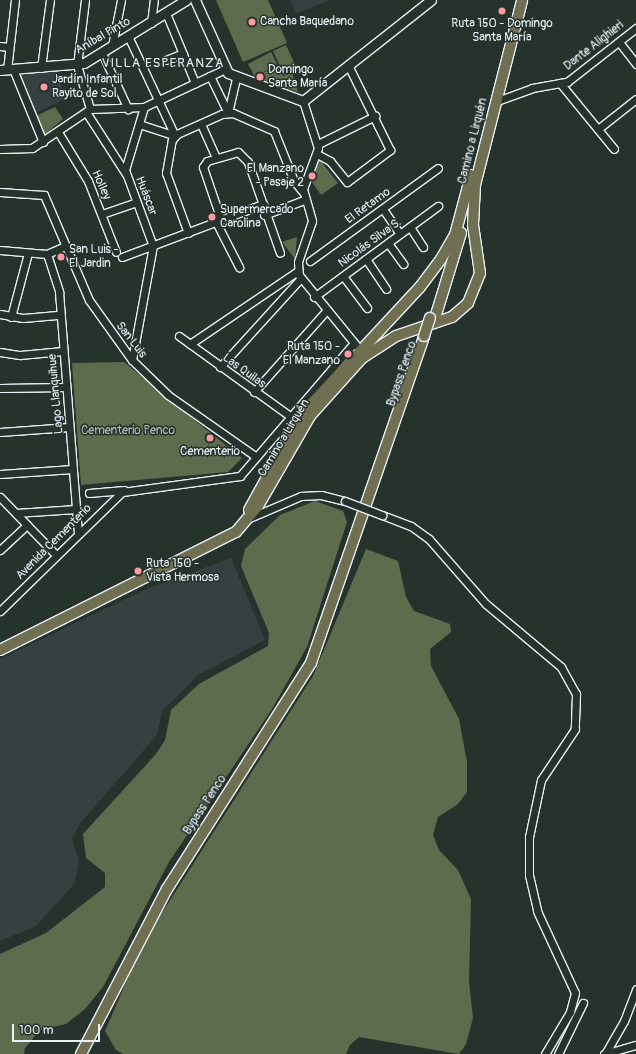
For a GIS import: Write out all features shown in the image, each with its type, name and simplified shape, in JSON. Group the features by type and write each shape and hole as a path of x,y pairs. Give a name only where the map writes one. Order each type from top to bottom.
{"main road":[{"name":"Camino a Lirquén","path":"246,520 254,498 294,419 357,347 428,278 455,235 516,0"},
{"name":"Camino a Lirquén","path":"0,650 220,541 246,520 310,416 362,358 396,336 452,317 472,297 480,273 473,225 475,184 522,0"},
{"name":"Bypass Penco","path":"432,318 475,184"},
{"name":"Bypass Penco","path":"81,1054 167,888 306,672 345,569 427,335 455,235"}],"street":[{"path":"15,0 6,70 43,142"},
{"path":"41,68 50,0"},
{"path":"85,0 77,65 88,111 126,174"},
{"path":"112,46 121,0"},
{"path":"151,23 154,0"},
{"name":"Aníbal Pinto","path":"6,70 77,65 151,23 186,0"},
{"path":"195,0 225,69 236,77 303,102 318,144 316,154 302,192"},
{"path":"303,102 431,0"},
{"path":"166,13 195,83"},
{"name":"Dante Alighieri","path":"497,101 525,90 560,84 571,79 636,28"},
{"path":"128,36 156,102 175,136 166,173 188,233"},
{"path":"619,42 636,64"},
{"path":"0,46 9,47"},
{"path":"102,52 128,109"},
{"path":"166,60 183,53"},
{"path":"316,154 330,161 347,182 390,148 375,116 348,66"},
{"path":"0,149 26,150 43,142 88,111 144,107 225,69"},
{"path":"210,76 228,113 274,131 294,182 302,192 312,221 298,271 300,279 357,347"},
{"path":"228,113 236,77"},
{"path":"560,84 614,149"},
{"path":"598,129 636,99"},
{"name":"Huáscar","path":"144,107 126,174 154,246"},
{"path":"139,124 175,136 228,113"},
{"path":"318,144 375,116"},
{"path":"201,124 216,157"},
{"name":"Holley","path":"58,132 84,173 119,254 154,246"},
{"path":"239,267 218,221 203,169 205,162 233,151 243,155 263,204 264,215 280,253"},
{"name":"El Retamo","path":"310,262 438,168"},
{"name":"San Luis","path":"0,192 42,194 89,300 132,360 168,395 255,456"},
{"path":"264,215 304,200"},
{"path":"102,214 136,202"},
{"path":"132,360 154,246 263,204"},
{"name":"Nicolás Silva S.","path":"314,297 438,206"},
{"path":"383,208 400,234"},
{"path":"410,227 423,247"},
{"path":"388,243 403,264"},
{"path":"0,250 47,254 66,246"},
{"path":"11,317 28,253"},
{"name":"Lago Llanquihue","path":"47,254 57,282 78,533"},
{"path":"366,259 386,289"},
{"path":"190,344 298,271"},
{"path":"343,276 367,308"},
{"path":"220,367 300,279"},
{"path":"254,392 326,311"},
{"path":"0,314 11,317 60,315"},
{"name":"Las Quilas","path":"179,336 254,392 294,419"},
{"path":"0,352 20,355 63,351"},
{"path":"0,388 66,387"},
{"name":"Avenida Cementerio","path":"89,493 234,478 294,419"},
{"path":"0,432 70,427"},
{"path":"0,474 73,469"},
{"name":"Avenida Cementerio","path":"0,611 78,533 126,490"},
{"path":"246,520 308,495 345,501 406,523 429,539 486,604 562,667 576,694 575,729 541,780 529,837 529,875 537,910 574,993 570,1012 545,1054"},
{"path":"1,499 56,555"},
{"path":"16,513 76,509"},
{"path":"0,550 27,524"},
{"path":"604,1054 624,1021 636,989"},
{"path":"558,1054 583,1003"},
{"path":"604,1054 636,1045"}],"shaded area":[{"path":"290,0 330,0 296,14"},
{"name":"Jardín Infantil Rayito de Sol","path":"58,71 65,99 36,113 20,75"},
{"path":"231,558 265,640 198,675 162,711 157,735 82,821 72,838 79,861 75,883 36,926 0,941 0,659 142,591"}],"green space":[{"name":"Cancha Baquedano","path":"216,0 268,0 287,43 243,62"},
{"path":"286,45 297,69 284,75 273,51"},
{"path":"271,52 277,64 255,77 248,64"},
{"path":"278,65 283,76 292,73 298,92 255,77"},
{"path":"55,107 63,119 44,135 36,116"},
{"path":"319,159 338,183 321,195 312,182"},
{"path":"297,237 295,259 282,242"},
{"name":"Cementerio Penco","path":"124,362 242,458 228,472 81,485 72,363"},
{"path":"315,501 343,511 347,522 307,647 272,709 169,862 103,987 85,1009 66,1024 40,1030 25,1048 24,1054 0,1054 0,954 46,933 105,887 105,873 86,858 83,834 156,754 165,740 171,710 199,684 268,646 269,633 241,566 245,549 280,515"},
{"path":"366,549 398,561 406,597 414,611 450,624 451,632 430,649 431,666 459,719 467,762 467,792 458,804 438,817 433,835 439,850 458,870 471,899 469,981 473,1018 466,1044 459,1054 359,1037 350,1045 346,1054 123,1054 116,1050 105,1031 130,973 160,916 313,676"}],"place":[{"name":"Ruta 150 - Domingo Santa María","path":"502,11"},
{"name":"Cancha Baquedano","path":"252,22"},
{"name":"Domingo Santa María","path":"260,77"},
{"name":"Jardín Infantil Rayito de Sol","path":"44,87"},
{"name":"El Manzano - Pasaje 2","path":"312,176"},
{"name":"Supermercado Carolina","path":"212,217"},
{"name":"San Luis - El Jardin","path":"61,257"},
{"name":"Ruta 150 - El Manzano","path":"348,354"},
{"name":"Cementerio","path":"210,438"},
{"name":"Ruta 150 - Vista Hermosa","path":"138,571"}],"district":[{"name":"VILLA ESPERANZA","path":"163,63"}]}
